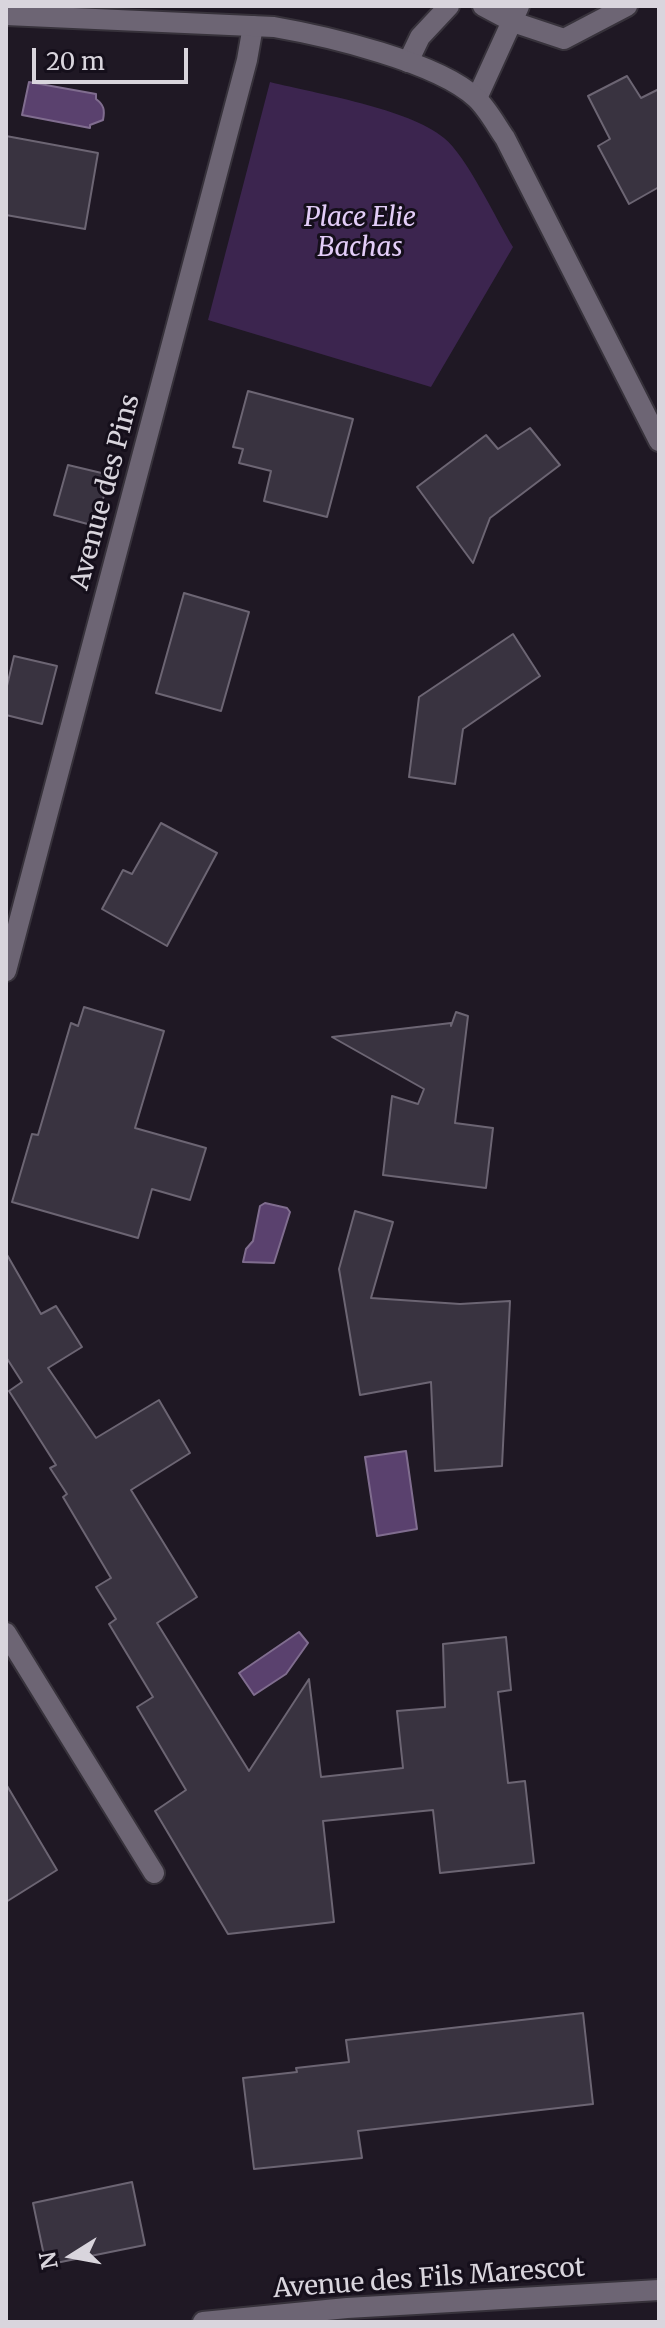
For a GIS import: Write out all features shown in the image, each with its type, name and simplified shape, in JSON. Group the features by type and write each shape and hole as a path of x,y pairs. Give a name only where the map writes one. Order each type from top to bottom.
{"street":[{"path":"408,62 425,30 449,6"},
{"path":"483,6 516,14 564,39 627,6"},
{"path":"477,98 516,14"},
{"path":"6,15 253,26 318,35 408,62 446,77 477,98 505,138 659,441"},
{"name":"Avenue des Pins","path":"6,971 243,76 253,26"},
{"path":"6,1633 154,1873"},
{"name":"Avenue des Fils Marescot","path":"203,2322 347,2308 659,2290"}],"green space":[{"name":"Place Elie Bachas","path":"270,82 386,110 428,127 453,146 513,247 431,387 208,320"}],"shaded area":[{"path":"29,82 96,94 103,108 103,120 90,125 90,128 22,115"},
{"path":"265,1203 287,1208 290,1212 274,1263 243,1262 246,1249 253,1241 260,1206"},
{"path":"406,1451 417,1529 377,1536 365,1457"},
{"path":"299,1632 308,1643 286,1674 254,1695 239,1673"}],"building":[{"path":"627,76 641,98 659,89 659,187 629,204 598,146 610,139 588,96"},
{"path":"6,136 98,153 85,229 6,215"},
{"path":"248,391 353,419 327,517 264,501 271,471 239,463 243,449 233,447"},
{"path":"530,428 560,465 490,518 473,563 417,487 486,435 498,449"},
{"path":"68,465 110,475 95,526 54,515"},
{"path":"184,593 249,612 221,711 156,693"},
{"path":"513,634 540,676 463,729 455,784 409,777 419,697"},
{"path":"14,656 57,666 42,724 6,715 6,690"},
{"path":"161,823 217,853 167,946 102,909 123,870 132,874"},
{"path":"84,1007 164,1031 135,1128 206,1148 190,1200 152,1189 138,1238 12,1202 32,1134 38,1135 71,1023 78,1026"},
{"path":"456,1012 468,1016 455,1123 493,1128 486,1188 383,1175 392,1096 418,1104 424,1089 332,1037 451,1023 451,1026"},
{"path":"355,1211 393,1222 371,1298 460,1304 510,1301 502,1466 435,1471 431,1382 360,1395 339,1269"},
{"path":"6,1253 41,1314 56,1306 82,1347 48,1368 96,1438 159,1400 190,1453 131,1490 197,1597 157,1623 249,1771 309,1679 321,1777 403,1768 397,1711 445,1707 443,1644 506,1637 511,1690 498,1692 508,1783 525,1781 534,1863 440,1873 433,1810 323,1821 334,1922 228,1934 155,1811 186,1790 137,1707 153,1697 109,1624 116,1619 96,1587 111,1578 63,1497 67,1494 50,1468 56,1465 9,1391 22,1382 6,1357"},
{"path":"6,1784 57,1870 6,1902"},
{"path":"583,2013 593,2104 358,2131 362,2158 254,2169 243,2078 349,2062 346,2040"},
{"path":"132,2182 145,2245 46,2265 33,2203"}]}
